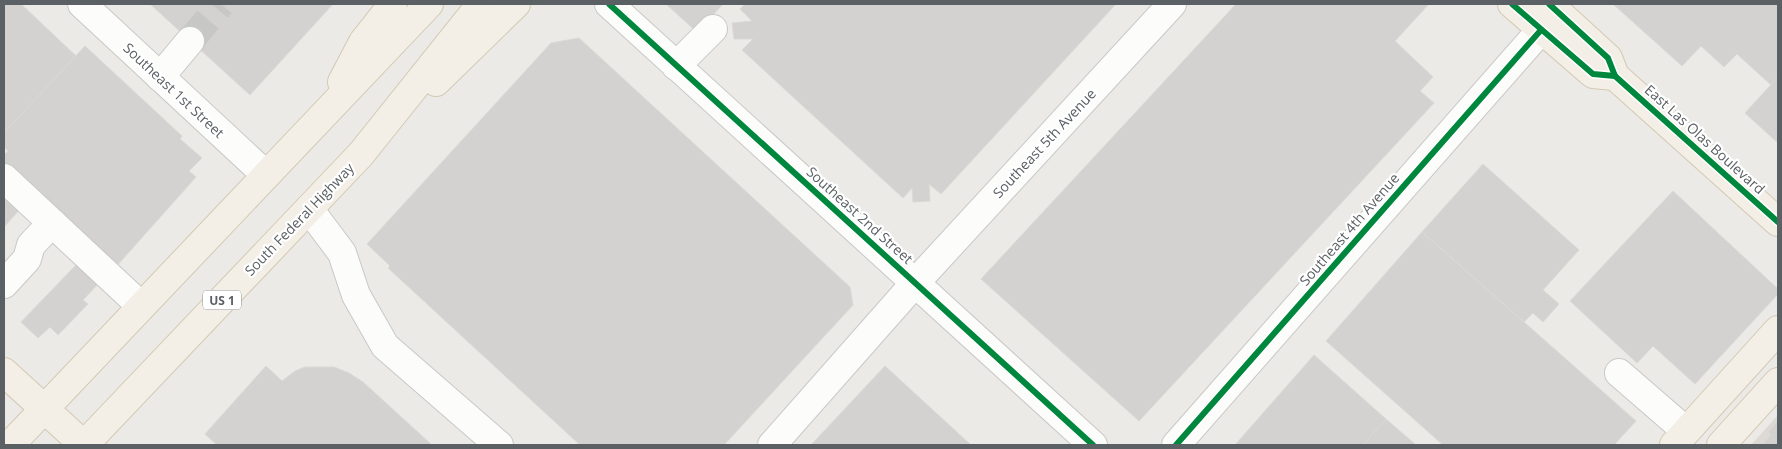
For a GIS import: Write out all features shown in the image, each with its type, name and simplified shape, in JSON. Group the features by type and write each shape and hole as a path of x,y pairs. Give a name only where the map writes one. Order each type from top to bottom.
{"main road":[{"path":"326,112 363,42 393,4"},
{"path":"10,445 429,4"},
{"name":"South Federal Highway","path":"84,445 361,154 481,4"},
{"path":"361,154 516,4"},
{"name":"East Las Olas Boulevard","path":"1512,4 1553,12 1608,58 1615,76 1778,222"},
{"path":"1680,438 1778,330"},
{"path":"4,372 84,445"},
{"path":"1721,445 1778,382"}],"street":[{"name":"Southeast 1st Street","path":"82,4 266,175"},
{"name":"Southeast 2nd Street","path":"609,4 1094,445"},
{"name":"Southeast 5th Avenue","path":"772,445 915,283 1172,4"},
{"name":"Southeast 4th Avenue","path":"1176,445 1553,12"},
{"path":"676,66 713,29"},
{"path":"160,77 190,41"},
{"path":"4,178 141,306"},
{"path":"309,209 342,253 356,295 385,346 498,445"},
{"path":"4,284 27,259 31,246 52,223"},
{"path":"1619,373 1680,438"}],"shaded area":[{"path":"1778,415 1778,445 1751,445"}],"building":[{"path":"4,4 21,4 76,56 4,133"},
{"path":"150,4 333,4 250,95"},
{"path":"666,4 723,4 697,32"},
{"path":"745,4 1116,4 941,194 929,184 930,201 913,202 912,188 903,198 742,50 753,39 734,39 732,23 752,21 740,9"},
{"path":"1236,4 1429,4 1395,41 1433,77 1420,91 1434,103 1139,421 981,279"},
{"path":"1613,4 1778,4 1778,77 1771,85 1737,54 1724,67 1701,46 1682,66"},
{"path":"579,38 850,287 853,305 724,445 580,445 388,268 390,266 367,244 551,43"},
{"path":"85,46 182,136 180,139 202,158 189,171 196,177 114,269 4,168 4,155 8,151 4,147 4,133"},
{"path":"1778,77 1778,143 1745,113"},
{"path":"1483,164 1579,250 1543,290 1559,304 1543,322 1533,313 1524,322 1422,232"},
{"path":"1673,191 1778,289 1778,294 1695,384 1653,346 1637,363 1570,301"},
{"path":"4,192 21,208 4,227"},
{"path":"1422,232 1636,421 1614,445 1443,445 1326,341"},
{"path":"77,264 98,284 83,300 88,304 58,335 50,327 38,338 21,322"},
{"path":"1314,355 1386,419 1363,445 1235,445"},
{"path":"266,366 282,381 295,371 305,367 334,367 349,373 363,382 432,445 217,445 205,434"},
{"path":"885,366 971,445 811,445"},
{"path":"1386,419 1416,445 1363,445"},
{"path":"1778,421 1778,445 1762,445 1771,435 1768,432"}],"tunnel":[{"path":"190,41 221,4"}],"cycle path":[{"path":"609,4 1093,445"},
{"path":"1512,4 1593,74 1615,76"},
{"path":"1549,4 1608,58 1615,76 1778,222"},
{"path":"1176,445 1541,30"}]}
